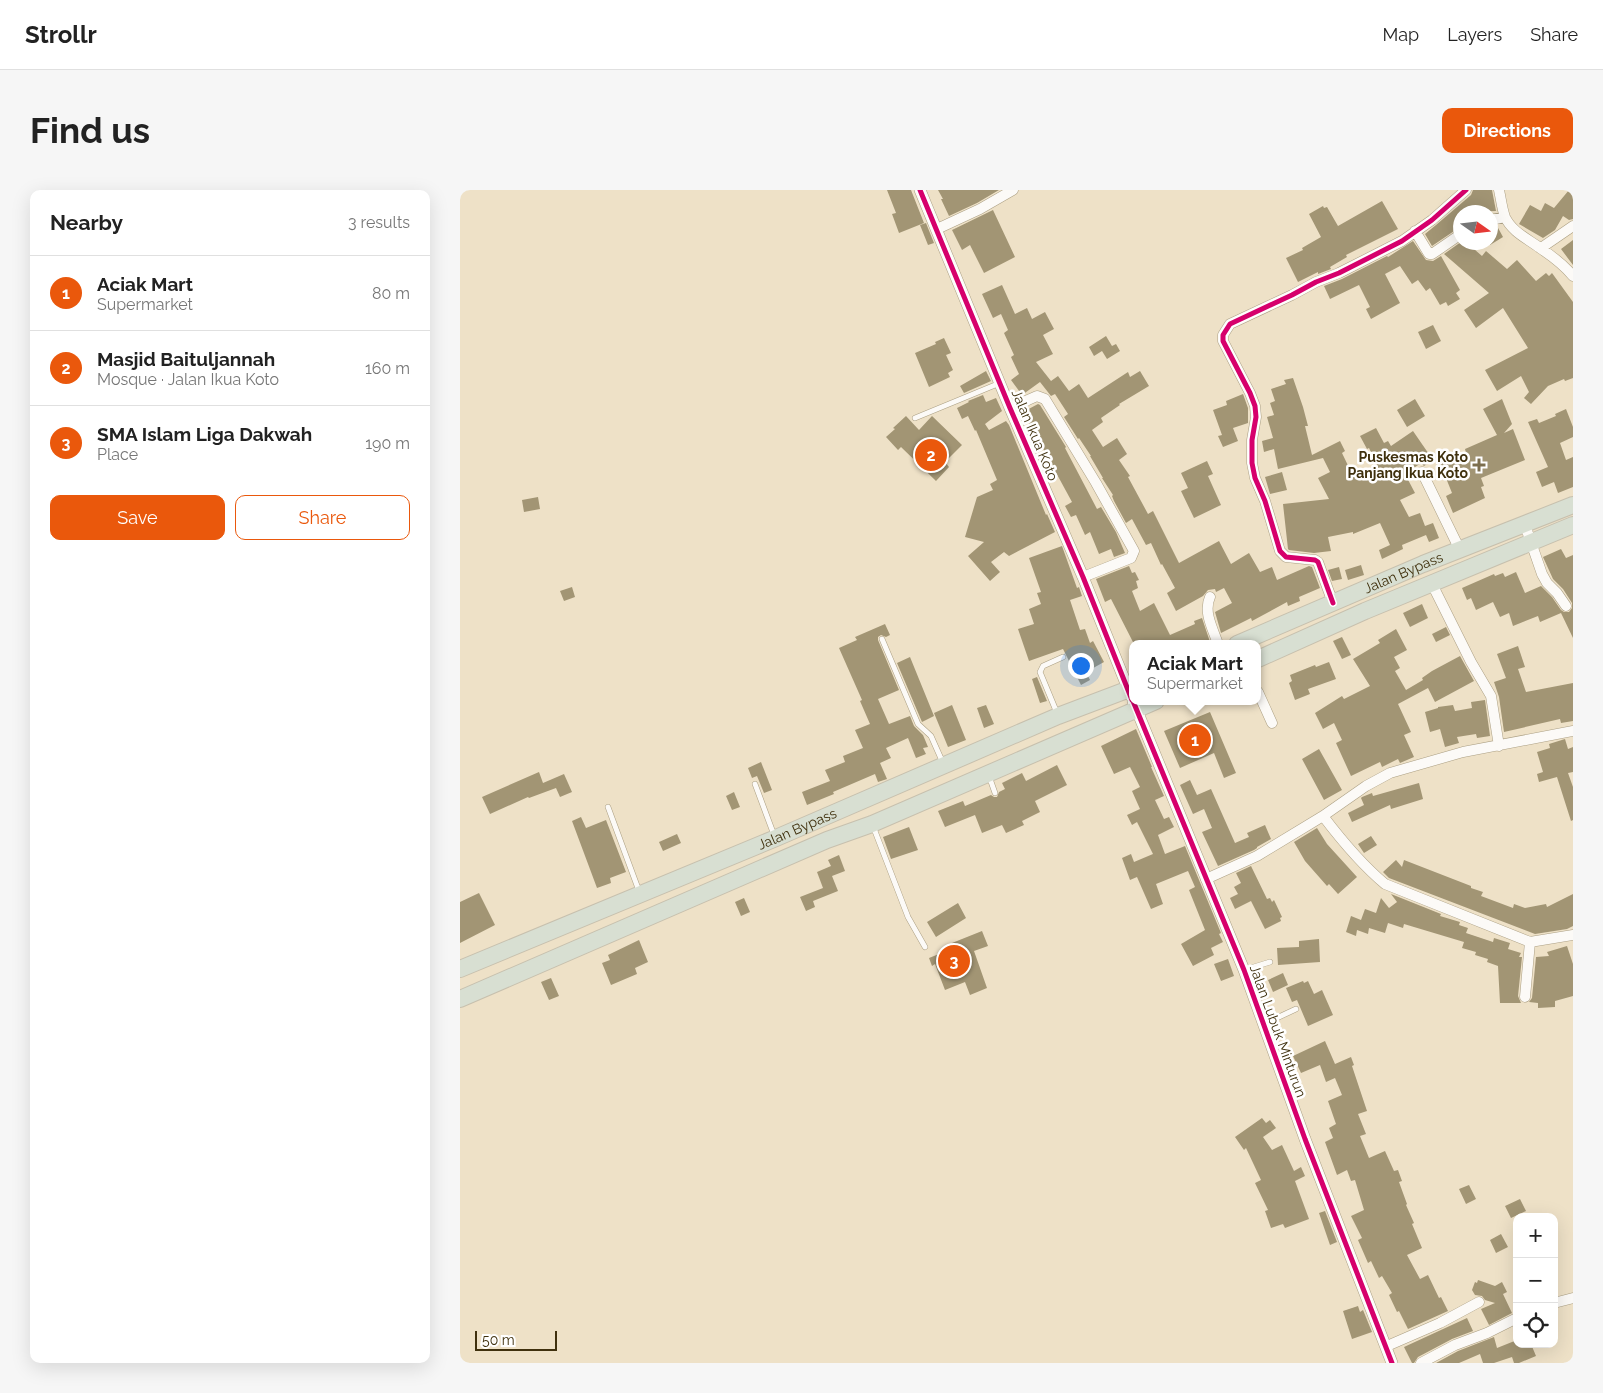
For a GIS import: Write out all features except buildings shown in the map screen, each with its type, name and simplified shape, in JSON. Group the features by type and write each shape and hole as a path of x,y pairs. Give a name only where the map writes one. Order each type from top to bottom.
{"highway":[{"name":"Jalan Bypass","path":"1246,640 1334,602 1573,505"},
{"name":"Jalan Bypass","path":"1261,658 1388,602 1573,525"},
{"name":"Jalan Bypass","path":"460,969 776,838 1058,716 1129,699"},
{"path":"460,998 988,773 1129,700"},
{"path":"820,818 827,840"}],"street":[{"name":"Jalan Ikua Koto","path":"920,190 1129,688"},
{"path":"937,229 1013,190"},
{"path":"1334,602 1318,562 1315,560 1286,557 1280,551 1265,501 1255,478 1252,462 1252,440 1256,417 1255,406 1223,341 1223,335 1230,324 1402,241 1432,220 1466,190"},
{"path":"1499,190 1505,217 1512,227 1519,234 1541,248 1573,276"},
{"path":"1498,218 1505,217"},
{"path":"1541,248 1573,226"},
{"path":"1415,231 1429,254 1432,254 1453,239"},
{"path":"1010,408 1037,396 1045,399 1096,483 1134,551 1131,558 1083,577"},
{"path":"1422,472 1460,550"},
{"path":"1525,525 1534,556 1547,583 1566,606"},
{"path":"1432,584 1471,662 1491,696 1500,746"},
{"path":"1210,597 1206,606 1217,640"},
{"path":"1261,699 1272,723"},
{"name":"Jalan Lubuk Minturun","path":"1136,705 1244,970 1305,1139 1392,1363"},
{"path":"1206,879 1257,856 1323,816 1366,786 1390,773 1463,752 1573,732"},
{"path":"1323,816 1344,844 1368,870 1385,884 1530,942 1572,939"},
{"path":"1525,997 1530,942"},
{"path":"1558,1302 1573,1298"},
{"path":"1387,1346 1440,1323 1479,1302"},
{"path":"1421,1363 1454,1345 1487,1333 1513,1320"}],"lane":[{"path":"915,418 1000,382"},
{"path":"882,640 918,724 931,736 944,766"},
{"path":"1058,716 1040,672 1043,666 1063,657"},
{"path":"988,773 995,793"},
{"path":"755,784 776,838"},
{"path":"608,807 640,894"},
{"path":"872,824 908,917 924,947"},
{"path":"1244,970 1270,962"},
{"path":"1263,1024 1296,1010"}],"cycle path":[{"path":"920,190 1010,408 1083,577 1129,692"},
{"path":"1333,603 1318,562 1315,560 1286,557 1280,551 1265,501 1255,478 1252,463 1252,440 1256,417 1255,406 1223,341 1223,335 1230,324 1402,241 1432,220 1466,190"},
{"path":"1135,705 1244,970 1305,1139 1392,1363"}],"place":[{"name":"Masjid Baituljannah","path":"931,455"},
{"name":"Puskesmas Koto Panjang Ikua Koto","path":"1479,465"},
{"name":"Aciak Mart","path":"1195,740"},
{"name":"SMA Islam Liga Dakwah","path":"954,961"}]}
